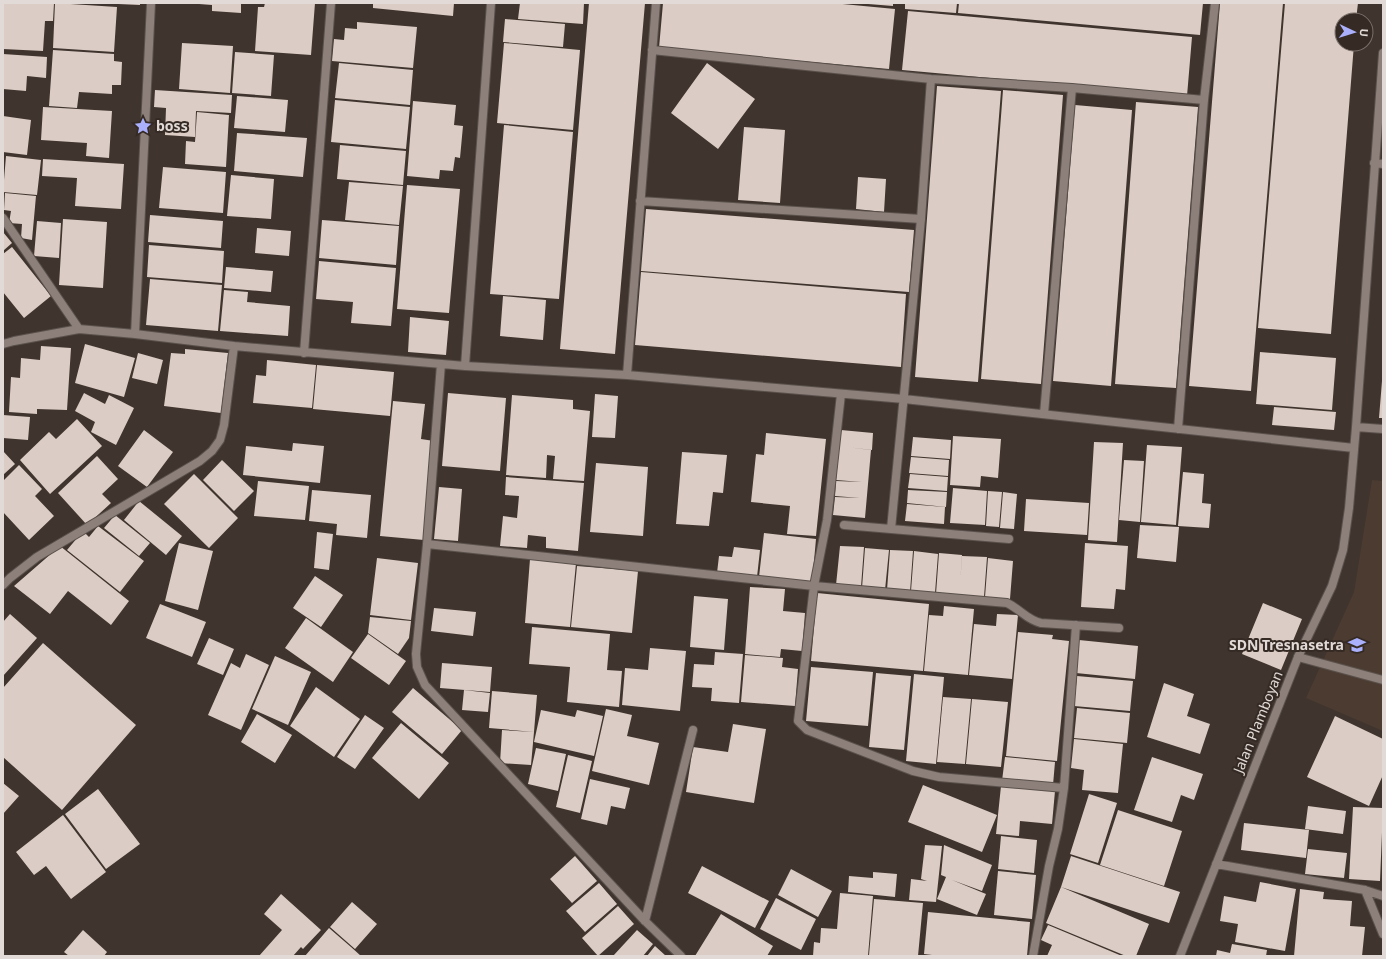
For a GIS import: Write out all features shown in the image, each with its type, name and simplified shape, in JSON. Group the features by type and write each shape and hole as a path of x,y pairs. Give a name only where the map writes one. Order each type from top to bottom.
{"street":[{"path":"134,334 151,3"},
{"path":"304,353 331,3"},
{"path":"465,366 491,3"},
{"path":"627,375 656,3"},
{"path":"1178,429 1204,100 1215,3"},
{"path":"652,50 931,79 1072,88 1204,100"},
{"name":"Jalan Plamboyan","path":"1180,956 1298,657 1332,586 1343,550 1349,508 1356,427 1383,54"},
{"path":"891,529 921,218 931,79"},
{"path":"1044,414 1072,88"},
{"path":"1374,163 1383,164"},
{"path":"640,201 921,218"},
{"path":"3,218 79,329"},
{"path":"3,344 79,329 304,353 465,366 627,375 904,399 1354,448"},
{"path":"3,585 37,557 200,461 212,451 220,440 224,425 234,346"},
{"path":"441,364 427,544 416,654 417,667 425,685 645,921 681,956"},
{"path":"841,394 827,520 814,586 798,721 807,730 913,772 938,777 1064,788"},
{"path":"1356,427 1383,429"},
{"path":"844,525 1009,539"},
{"path":"427,544 814,586 1007,603 1016,607 1032,621 1041,623 1119,628"},
{"path":"1033,956 1058,829 1064,788 1076,625"},
{"path":"1298,657 1383,680"},
{"path":"645,921 692,730"},
{"path":"1216,864 1365,890 1383,896"},
{"path":"1365,890 1383,934"}],"shaded area":[{"name":"SDN Tresnasetra","path":"1372,480 1383,481 1383,731 1306,698 1354,592"}],"building":[{"path":"3,3 54,3 53,21 45,21 43,51 3,49"},
{"path":"55,3 117,7 114,52 53,48"},
{"path":"140,3 140,5 118,4"},
{"path":"199,3 241,3 241,13 212,11 212,5"},
{"path":"265,3 315,3 311,55 255,51 258,7 264,7"},
{"path":"373,3 454,3 453,16 373,8"},
{"path":"520,3 584,3 583,24 518,19"},
{"path":"589,3 645,3 615,354 560,349"},
{"path":"663,3 832,3 895,9 889,69 659,48"},
{"path":"893,3 893,6 868,4"},
{"path":"905,3 957,3 956,13 905,9"},
{"path":"959,3 1203,3 1200,35 958,13"},
{"path":"1220,3 1283,3 1251,391 1189,386"},
{"path":"1285,3 1358,3 1357,12 1334,12 1334,52 1353,52 1331,334 1258,328"},
{"path":"908,11 1192,37 1187,96 902,70"},
{"path":"505,19 565,24 563,47 503,42"},
{"path":"357,22 417,27 413,68 332,61 334,39 344,40 345,28 357,29"},
{"path":"182,43 233,46 230,93 179,89"},
{"path":"504,43 580,50 573,130 497,123"},
{"path":"53,50 114,54 114,61 122,62 121,85 112,85 112,94 79,92 77,108 49,106"},
{"path":"235,52 274,55 271,96 232,93"},
{"path":"3,54 47,57 46,78 27,76 26,91 3,89"},
{"path":"339,63 413,70 410,105 335,98"},
{"path":"707,63 755,99 718,149 671,113"},
{"path":"937,86 1001,91 978,382 915,377"},
{"path":"155,90 232,95 231,113 196,111 195,137 165,135 166,108 154,107"},
{"path":"1003,90 1063,95 1041,384 981,379"},
{"path":"237,96 288,100 285,132 234,128"},
{"path":"335,100 410,107 406,149 331,142"},
{"path":"413,101 456,105 454,125 463,126 460,158 455,157 453,171 440,170 439,179 407,176"},
{"path":"1136,102 1198,107 1176,388 1115,384"},
{"path":"1075,105 1132,110 1111,386 1053,381"},
{"path":"43,107 112,111 109,158 86,156 87,143 41,140"},
{"path":"197,112 229,115 226,167 185,164 186,141 195,142"},
{"path":"3,116 31,120 27,155 3,152"},
{"path":"504,125 573,132 559,299 490,294"},
{"path":"744,127 785,130 780,203 738,200"},
{"path":"237,133 307,138 303,177 234,171"},
{"path":"340,145 406,151 403,185 337,179"},
{"path":"6,156 41,160 37,195 3,192"},
{"path":"43,159 124,164 121,209 75,206 77,178 42,176"},
{"path":"163,167 226,172 223,213 159,208"},
{"path":"231,175 274,179 271,219 227,216"},
{"path":"858,177 886,179 884,212 856,209"},
{"path":"349,182 403,186 399,225 345,220"},
{"path":"407,185 460,189 449,313 397,309"},
{"path":"5,193 36,196 32,240 21,238 22,224 9,223 11,211 4,210"},
{"path":"646,209 914,230 909,292 641,271"},
{"path":"150,215 223,221 221,248 148,242"},
{"path":"63,219 107,222 103,288 59,285"},
{"path":"322,220 399,226 396,265 319,258"},
{"path":"37,221 61,223 59,258 34,256"},
{"path":"257,228 291,231 289,256 255,253"},
{"path":"3,232 12,243 3,251"},
{"path":"149,245 224,251 222,283 147,277"},
{"path":"12,247 51,296 24,318 3,292 3,254"},
{"path":"319,261 396,268 391,326 351,323 353,302 316,299"},
{"path":"226,267 273,271 271,292 224,288"},
{"path":"641,272 906,294 901,367 635,345"},
{"path":"150,279 222,285 218,331 146,325"},
{"path":"224,290 248,292 247,302 290,306 288,336 220,331"},
{"path":"503,296 546,300 543,340 500,336"},
{"path":"410,317 449,321 446,355 408,352"},
{"path":"85,344 135,358 124,397 75,383"},
{"path":"41,346 71,348 67,410 37,409 37,414 9,412 11,377 20,378 21,358 40,360"},
{"path":"185,349 228,353 221,413 164,406 171,353 185,354"},
{"path":"1260,352 1336,358 1332,410 1256,404"},
{"path":"138,353 163,360 157,384 132,378"},
{"path":"267,360 316,365 312,408 253,403 256,375 266,376"},
{"path":"317,365 394,372 390,416 313,409"},
{"path":"1382,381 1383,418 1379,418"},
{"path":"84,393 105,404 109,395 134,408 116,445 91,432 95,422 75,411"},
{"path":"448,393 506,398 500,471 442,466"},
{"path":"595,394 618,396 615,438 592,437"},
{"path":"512,395 573,400 573,409 590,411 584,481 553,479 555,456 547,455 546,478 506,475"},
{"path":"393,401 425,404 421,439 434,441 424,540 380,536"},
{"path":"1274,407 1336,412 1334,430 1272,425"},
{"path":"3,415 30,417 28,440 3,438"},
{"path":"77,419 102,446 50,494 20,460 49,432 56,439"},
{"path":"144,430 173,452 147,487 118,466"},
{"path":"841,430 873,433 872,450 846,447 871,450 865,518 833,515 835,497 860,498 835,496 836,481 862,482 836,480"},
{"path":"766,433 826,439 816,536 787,534 790,506 751,502 756,454 764,455"},
{"path":"953,436 1001,439 998,478 981,476 980,487 950,485"},
{"path":"913,437 951,440 950,459 911,456"},
{"path":"1094,442 1123,443 1117,542 1088,540"},
{"path":"293,443 324,446 320,483 243,475 246,446 292,451"},
{"path":"1147,445 1182,447 1176,525 1141,522"},
{"path":"3,451 15,464 3,475"},
{"path":"682,452 727,455 723,493 713,492 709,526 676,524"},
{"path":"97,456 118,479 102,494 111,503 87,525 58,493"},
{"path":"911,457 949,460 948,476 909,473"},
{"path":"222,460 254,491 234,511 203,480"},
{"path":"1124,460 1144,461 1140,522 1119,520"},
{"path":"596,463 648,467 643,536 590,532"},
{"path":"19,465 42,489 35,496 54,516 29,540 3,512 3,481"},
{"path":"1183,472 1204,474 1202,503 1211,504 1209,528 1178,526"},
{"path":"194,474 238,518 209,548 164,504"},
{"path":"910,474 948,477 947,491 908,488"},
{"path":"506,477 584,483 578,551 546,548 546,537 528,535 527,548 500,546 503,516 517,518 519,496 505,495"},
{"path":"258,481 309,486 305,520 254,516"},
{"path":"439,487 462,489 458,541 434,539"},
{"path":"953,488 987,491 985,525 950,523"},
{"path":"312,490 371,495 367,538 336,535 337,524 309,521"},
{"path":"908,490 947,492 946,507 907,503"},
{"path":"988,491 1002,492 999,527 986,526"},
{"path":"1003,492 1017,494 1014,529 1000,528"},
{"path":"1026,499 1089,503 1087,535 1024,531"},
{"path":"139,501 182,536 166,555 124,520"},
{"path":"907,504 945,507 944,524 905,521"},
{"path":"115,515 150,543 139,556 104,528"},
{"path":"1140,525 1179,527 1176,562 1137,558"},
{"path":"98,526 144,561 120,592 67,550 83,531 89,537"},
{"path":"317,532 333,534 329,570 314,568"},
{"path":"764,533 816,539 812,583 759,577"},
{"path":"179,543 213,551 198,610 165,601"},
{"path":"1085,543 1128,546 1125,590 1116,589 1114,609 1081,607"},
{"path":"60,546 129,601 111,625 68,591 50,614 14,586"},
{"path":"840,546 864,547 861,587 836,585"},
{"path":"734,547 760,550 757,577 717,573 719,556 732,557"},
{"path":"865,548 889,550 885,590 862,588"},
{"path":"890,550 913,551 910,592 887,590"},
{"path":"914,551 938,554 935,593 911,591"},
{"path":"939,553 962,555 960,585 962,556 987,557 984,597 936,594"},
{"path":"377,558 418,563 411,620 370,615"},
{"path":"988,558 1013,561 1010,599 985,597"},
{"path":"530,559 576,563 570,627 525,623"},
{"path":"577,566 638,571 632,633 571,627"},
{"path":"315,576 343,595 321,627 293,608"},
{"path":"750,587 785,589 783,611 805,613 802,651 781,649 780,657 745,654"},
{"path":"817,593 929,604 923,671 811,661"},
{"path":"694,596 728,599 724,650 690,647"},
{"path":"1263,603 1302,619 1281,670 1242,654"},
{"path":"160,604 206,622 192,657 146,638"},
{"path":"944,606 974,609 968,675 924,671 929,615 943,616"},
{"path":"434,608 476,612 473,636 431,631"},
{"path":"10,614 37,638 3,676 3,622"},
{"path":"997,614 1018,615 1012,679 969,675 974,624 996,626"},
{"path":"370,617 411,621 409,638 398,654 368,633"},
{"path":"306,618 353,652 333,682 285,648"},
{"path":"532,627 610,634 607,670 622,671 619,707 567,702 570,667 529,664"},
{"path":"1018,632 1053,635 1052,639 1069,641 1057,761 1006,756"},
{"path":"368,634 406,661 389,685 351,658"},
{"path":"209,638 234,649 223,675 197,664"},
{"path":"1079,640 1138,646 1135,679 1076,673"},
{"path":"43,643 136,725 62,810 3,757 3,688"},
{"path":"650,648 686,651 680,711 622,705 625,668 648,670"},
{"path":"715,652 743,654 739,703 711,701 712,688 692,687 694,664 714,665"},
{"path":"246,654 269,665 241,730 208,715 231,663 240,668"},
{"path":"745,655 783,658 782,667 798,669 795,706 741,702"},
{"path":"275,656 311,672 288,725 252,709"},
{"path":"442,663 492,667 490,692 440,688"},
{"path":"811,667 873,672 868,726 806,721"},
{"path":"876,673 911,676 904,750 869,747"},
{"path":"914,674 944,677 936,764 906,761"},
{"path":"1077,676 1133,681 1130,711 1074,706"},
{"path":"1164,683 1194,694 1187,716 1210,724 1200,754 1147,737"},
{"path":"316,687 360,719 334,757 290,726"},
{"path":"413,688 462,730 442,754 392,712"},
{"path":"464,690 490,693 488,712 462,710"},
{"path":"492,691 537,695 534,732 489,728"},
{"path":"943,697 971,699 965,764 937,762"},
{"path":"972,699 1008,702 1001,767 966,764"},
{"path":"1077,708 1130,713 1127,743 1074,738"},
{"path":"606,709 632,715 627,736 659,743 649,785 592,771"},
{"path":"541,710 575,717 577,710 603,716 594,756 534,742"},
{"path":"257,714 292,735 275,763 241,742"},
{"path":"365,715 384,728 355,769 337,757"},
{"path":"1335,716 1383,739 1383,775 1369,806 1307,777"},
{"path":"401,723 449,763 419,799 372,758"},
{"path":"733,724 766,729 754,803 686,792 693,747 728,752"},
{"path":"502,730 534,732 531,765 500,763"},
{"path":"1074,739 1123,744 1118,793 1082,790 1084,770 1071,768"},
{"path":"536,748 566,754 558,791 528,784"},
{"path":"568,755 592,761 580,813 556,807"},
{"path":"1005,757 1055,762 1053,785 1002,781"},
{"path":"1152,757 1203,774 1194,800 1181,795 1172,822 1134,810"},
{"path":"590,779 630,788 625,809 611,806 607,825 581,819"},
{"path":"3,783 19,796 3,814"},
{"path":"923,785 997,815 982,852 908,822"},
{"path":"1001,786 1055,791 1052,824 1020,821 1019,836 996,834"},
{"path":"98,789 140,844 106,869 65,814"},
{"path":"1089,794 1117,803 1098,863 1070,854"},
{"path":"1308,806 1346,811 1343,834 1305,829"},
{"path":"1353,807 1383,808 1380,881 1349,879"},
{"path":"1118,810 1182,831 1164,886 1100,865"},
{"path":"63,815 106,872 71,899 46,866 34,875 16,852"},
{"path":"1244,823 1309,830 1306,858 1241,850"},
{"path":"1001,836 1037,840 1034,873 998,869"},
{"path":"925,845 942,846 936,902 909,900 911,879 927,881 921,879"},
{"path":"944,845 992,865 982,891 952,880 986,894 977,915 937,899 946,877 941,875"},
{"path":"1308,849 1347,853 1344,878 1305,874"},
{"path":"575,856 597,881 572,903 550,879"},
{"path":"1071,856 1180,892 1169,923 1061,887"},
{"path":"702,866 769,901 755,928 688,893"},
{"path":"791,869 832,891 818,917 778,895"},
{"path":"998,871 1036,875 1032,919 994,915"},
{"path":"873,872 897,874 895,897 848,892 849,876 873,878"},
{"path":"1260,882 1296,889 1285,951 1235,942 1238,924 1220,921 1224,896 1256,902"},
{"path":"599,883 617,904 585,932 566,911"},
{"path":"1061,887 1149,924 1136,956 1126,956 1046,923"},
{"path":"1300,889 1324,892 1323,899 1352,901 1350,926 1365,927 1362,956 1294,956"},
{"path":"840,893 873,896 868,956 813,956 814,942 820,943 821,928 837,929"},
{"path":"281,894 321,930 303,949 301,947 293,956 259,956 282,930 264,914"},
{"path":"776,898 816,919 801,950 760,929"},
{"path":"874,899 923,903 918,956 869,955"},
{"path":"352,902 377,924 355,949 330,927"},
{"path":"618,906 634,924 598,956 582,938"},
{"path":"928,912 1030,922 1027,956 940,956 924,954"},
{"path":"721,914 773,946 767,956 695,956"},
{"path":"1048,925 1122,956 1047,956 1052,945 1041,940"},
{"path":"329,928 351,947 361,956 305,956"},
{"path":"83,930 107,952 104,956 69,956 64,952"},
{"path":"637,930 653,944 643,956 613,956"},
{"path":"1232,944 1267,950 1266,956 1216,956 1217,950 1230,953"},
{"path":"655,946 666,956 647,956"}],"place":[{"name":"boss","path":"143,126"},
{"name":"SDN Tresnasetra","path":"1357,645"}]}
